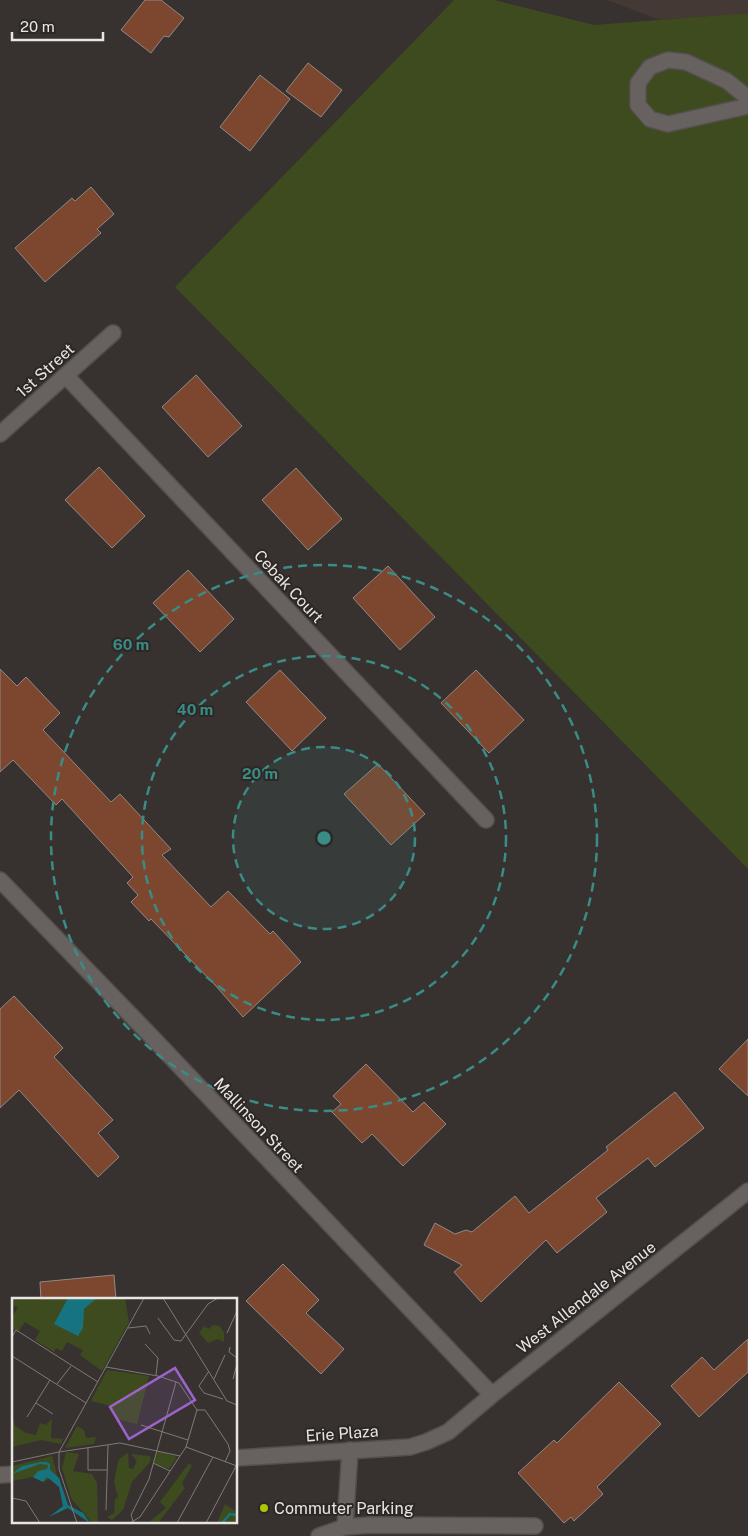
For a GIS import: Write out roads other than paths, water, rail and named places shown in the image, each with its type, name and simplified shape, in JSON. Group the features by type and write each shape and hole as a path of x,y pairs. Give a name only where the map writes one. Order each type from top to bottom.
{"street":[{"path":"748,98 727,81 686,62 668,60 650,67 638,83 638,105 650,119 668,124 748,106"},
{"name":"1st Street","path":"0,434 113,333"},
{"name":"Cebak Court","path":"66,376 486,820"},
{"name":"Mallinson Street","path":"0,880 164,1049 492,1395"},
{"name":"West Allendale Avenue","path":"448,1432 748,1191"},
{"name":"Erie Plaza","path":"238,1458 410,1447 448,1432"},
{"path":"345,1528 350,1450"},
{"path":"319,1536 345,1528 370,1525 535,1526"}],"place":[{"name":"Commuter Parking","path":"264,1508"}]}
